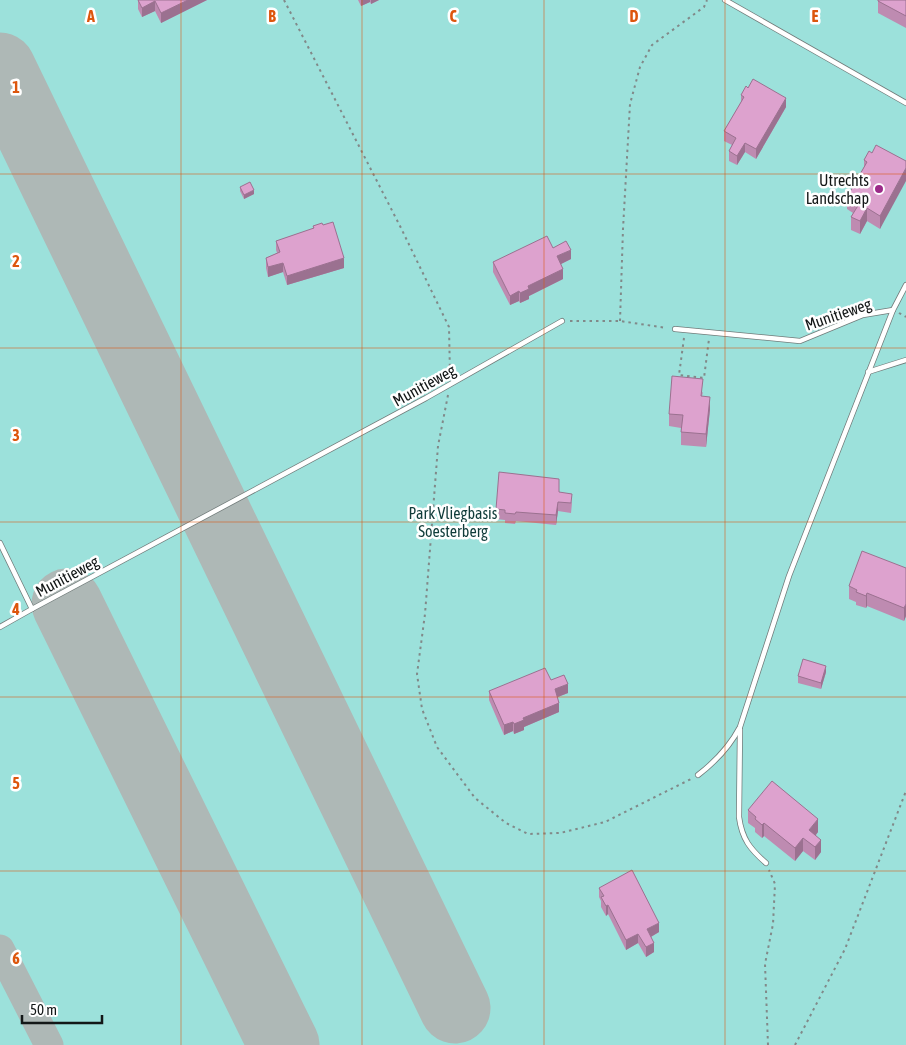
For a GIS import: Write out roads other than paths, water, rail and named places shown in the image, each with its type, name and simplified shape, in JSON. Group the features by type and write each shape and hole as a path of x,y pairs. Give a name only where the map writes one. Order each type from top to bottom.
{"lane":[{"path":"725,0 906,103"},
{"path":"698,776 720,756 734,739 740,727 789,576 868,372 893,310 906,285"},
{"name":"Munitieweg","path":"674,329 800,341 863,316 893,310"},
{"name":"Munitieweg","path":"0,627 32,608 450,385 562,321"},
{"path":"868,372 906,360"},
{"path":"0,543 32,608"},
{"path":"740,727 740,827 743,838 754,853 766,863"}],"place":[{"name":"Utrechts Landschap","path":"879,189"}],"park label":[{"name":"Park Vliegbasis Soesterberg","path":"453,522"}]}
